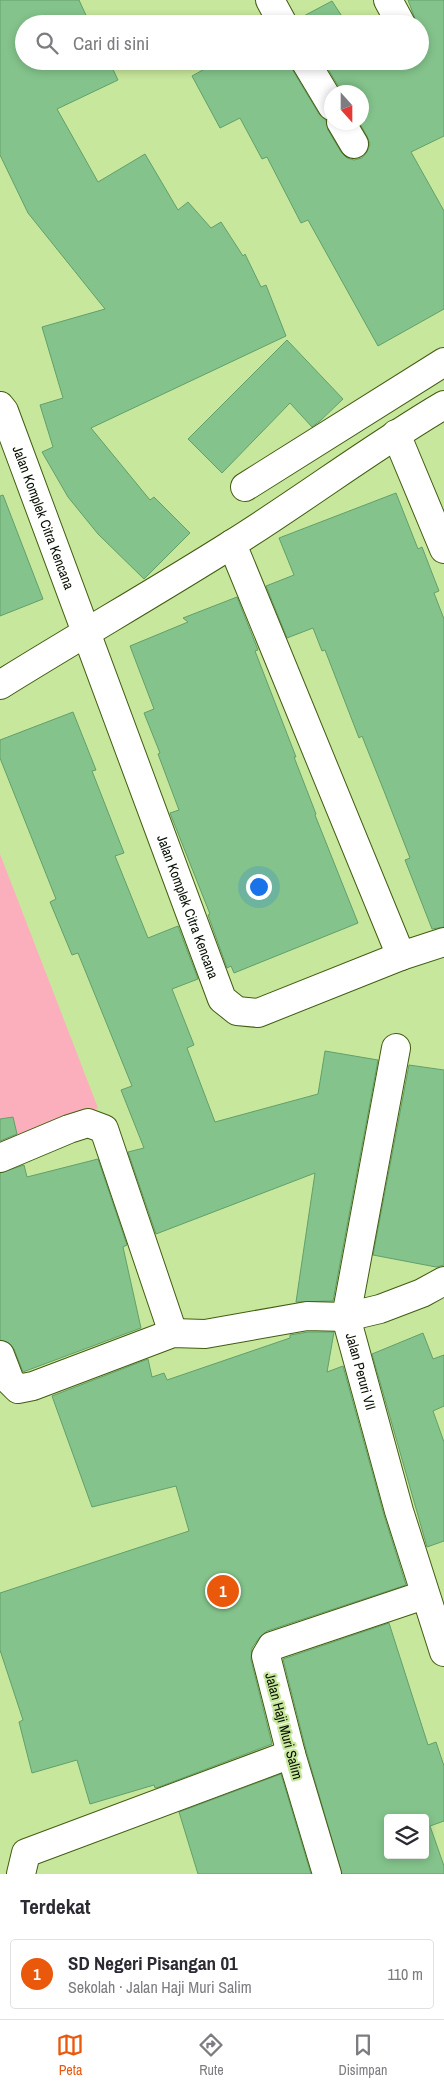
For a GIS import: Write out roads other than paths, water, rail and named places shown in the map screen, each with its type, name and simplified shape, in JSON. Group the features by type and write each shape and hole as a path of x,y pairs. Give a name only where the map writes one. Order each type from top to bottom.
{"street":[{"path":"270,0 279,15"},
{"path":"388,0 396,15"},
{"path":"311,70 324,92"},
{"path":"245,487 444,362"},
{"path":"0,685 232,544 396,434 444,405"},
{"name":"Jalan Komplek Citra Kencana","path":"0,406 4,411 222,999 237,1011 258,1013 401,956 444,942"},
{"path":"396,434 444,548"},
{"path":"232,544 401,956"},
{"path":"396,1048 346,1317 380,1309 422,1293 444,1281"},
{"path":"0,1158 88,1123 104,1130 172,1333"},
{"name":"Jalan Peruri VII","path":"0,1355 10,1381 18,1389 34,1386 172,1333 205,1334 308,1316 346,1317 398,1511 444,1652"},
{"name":"Jalan Haji Muri Salim","path":"327,1874 291,1754 266,1656 272,1646 424,1595"},
{"path":"21,1874 26,1853 291,1754"}],"place":[{"name":"SD Negeri Pisangan 01","path":"223,1591"}]}
